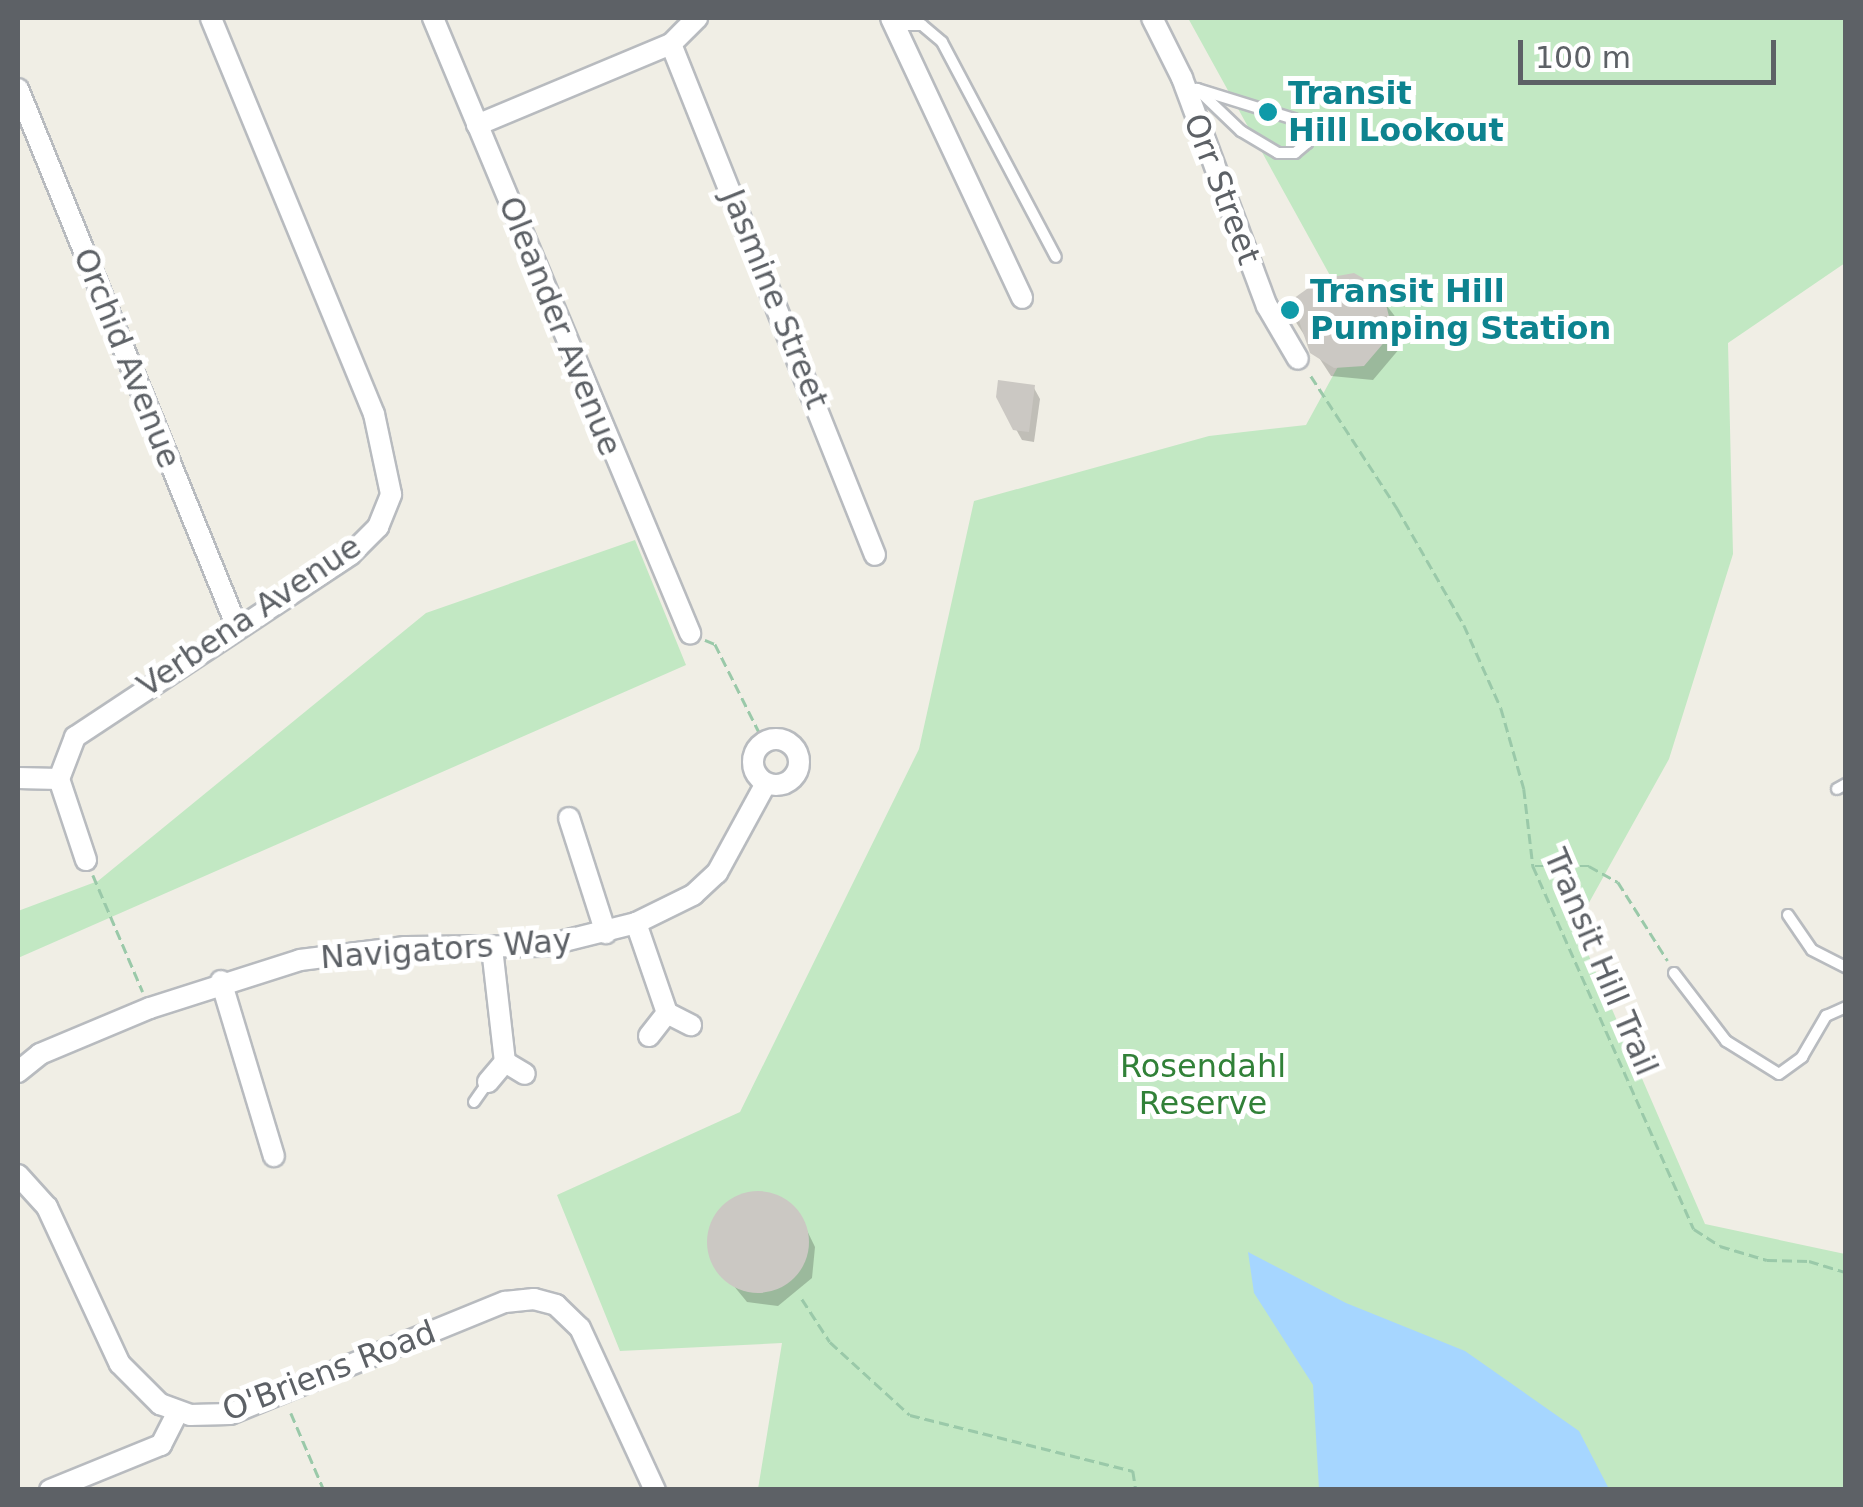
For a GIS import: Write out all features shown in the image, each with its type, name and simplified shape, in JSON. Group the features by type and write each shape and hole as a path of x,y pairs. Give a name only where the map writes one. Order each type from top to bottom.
{"street":[{"name":"Verbena Avenue","path":"59,780 84,727 366,542 386,510 392,478 374,414 211,18"},
{"name":"Oleander Avenue","path":"434,18 690,632"},
{"path":"477,126 671,44 697,18"},
{"name":"Orr Street","path":"1152,18 1192,89 1267,306 1298,359"},
{"path":"893,21 1022,298"},
{"name":"Jasmine Street","path":"671,44 875,556"},
{"name":"Orchid Avenue","path":"18,89 238,628"},
{"path":"764,742 753,758 766,783"},
{"name":"Navigators Way","path":"18,1072 40,1054 221,982 352,951 492,948 606,933 636,923 693,894 717,873 766,783 786,784 799,767 794,747 764,742"},
{"path":"18,778 59,780 86,860"},
{"path":"569,818 606,933"},
{"path":"636,923 667,1013 691,1025"},
{"path":"488,1082 505,1062 492,948"},
{"path":"221,982 274,1156"},
{"path":"649,1036 667,1013"},
{"path":"505,1062 525,1074"},
{"name":"O'Briens Road","path":"18,1175 47,1207 120,1364 148,1396 178,1412 216,1417 283,1394 505,1302 546,1302 580,1328 655,1490"},
{"path":"50,1490 161,1445 178,1412"}],"lane":[{"path":"893,21 922,25 942,42 1056,257"},
{"path":"1192,89 1294,120 1307,143 1288,154 1262,146 1192,89"},
{"path":"1788,915 1812,950 1846,968"},
{"path":"1674,973 1726,1041 1779,1074 1802,1056 1826,1016 1846,1007"},
{"path":"474,1102 488,1082"}],"path":[{"name":"Transit Hill Trail","path":"1298,359 1336,406 1464,626 1509,728 1533,866 1694,1230 1720,1246 1767,1260 1808,1260 1846,1272"},
{"path":"690,632 715,644 764,742"},
{"path":"86,860 150,1008"},
{"path":"1533,866 1589,866 1618,882 1653,929 1674,973"},
{"path":"802,1300 830,1342 910,1415 1132,1471 1136,1490"},
{"path":"283,1394 324,1490"}],"green space":[{"name":"Rosendahl Reserve","path":"1188,18 1845,18 1845,263 1728,343 1733,554 1669,759 1576,926 1705,1224 1845,1254 1845,1489 758,1489 782,1343 620,1351 557,1195 740,1112 919,749 974,501 1209,436 1306,425 1359,328"},
{"path":"635,540 686,665 18,958 18,911 98,881 426,613"}],"water":[{"path":"1248,1252 1346,1303 1465,1351 1579,1431 1609,1489 1319,1489 1313,1385 1254,1293"}],"building":[{"path":"1354,273 1382,289 1393,332 1364,366 1334,368 1310,353 1297,315 1290,318 1283,306 1321,279"},
{"path":"998,380 1035,385 1029,432 1013,430 996,397"},
{"path":"758,1191 777,1195 794,1206 805,1223 809,1242 805,1261 794,1278 777,1289 758,1293 739,1289 722,1278 711,1261 707,1242 711,1223 722,1206 739,1195"}],"place":[{"name":"Transit Hill Lookout","path":"1268,112"},
{"name":"Transit Hill Pumping Station","path":"1290,310"}]}
